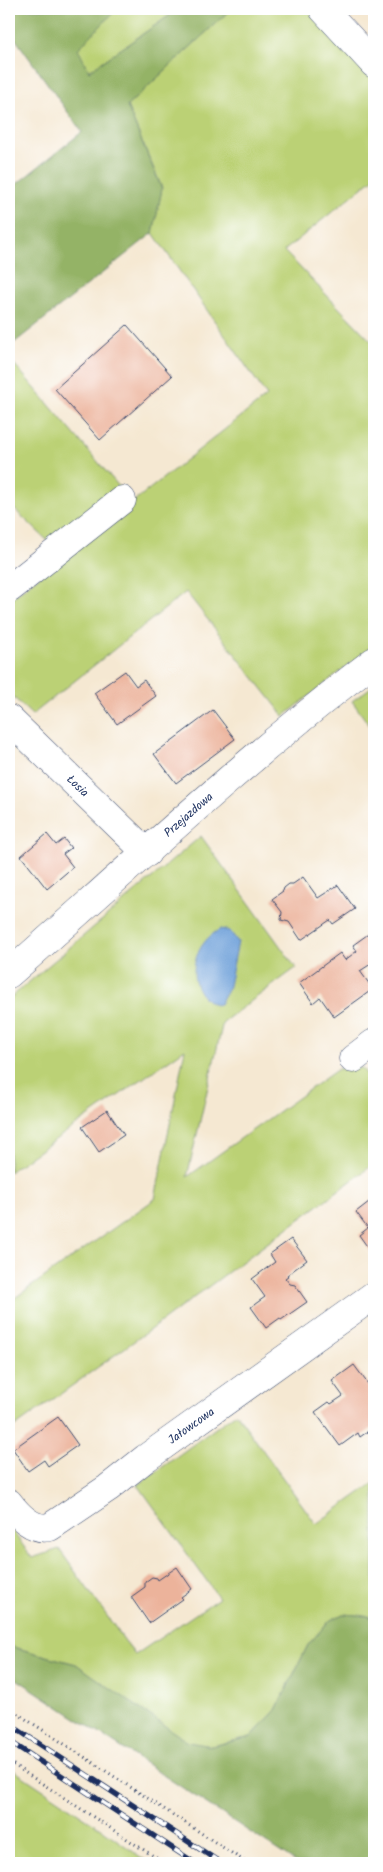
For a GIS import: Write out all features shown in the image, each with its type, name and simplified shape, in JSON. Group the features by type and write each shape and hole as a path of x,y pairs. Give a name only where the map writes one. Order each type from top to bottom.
{"street":[{"path":"323,9 374,64"},
{"path":"9,589 122,500"},
{"name":"Przejazdowa","path":"9,974 326,698 374,661"},
{"name":"Łosia","path":"9,720 146,853"},
{"path":"353,1059 374,1043"},
{"name":"Jałowcowa","path":"9,1503 32,1526 39,1528 50,1527 108,1488 146,1458 374,1295"}],"path":[{"path":"9,1708 247,1863"},
{"path":"9,1762 164,1863"}],"green space":[{"path":"9,9 117,9 78,49 89,71 179,9 231,9 127,106 162,189 153,233 9,347 9,190 82,132 9,30"},
{"path":"117,9 179,9 89,71 77,49"},
{"path":"231,9 326,9 374,55 374,178 284,251 374,344 374,645 284,716 186,592 32,715 9,693 9,600 267,396 153,233 162,188 127,106"},
{"path":"9,358 122,490 51,544 9,504"},
{"path":"374,685 374,732 352,701"},
{"path":"201,836 296,968 223,1022 187,1177 338,1069 362,1068 374,1085 374,1164 165,1319 9,1431 9,1302 155,1199 185,1049 9,1172 9,999"},
{"path":"236,1413 316,1524 374,1483 374,1619 368,1616 343,1614 329,1621 308,1645 276,1710 251,1737 212,1746 188,1743 76,1664 9,1646 9,1526 32,1558 59,1549 135,1655 219,1598 138,1485"},
{"path":"343,1614 368,1616 374,1619 374,1863 297,1863 9,1674 9,1646 76,1664 188,1742 212,1746 251,1737 276,1710 308,1645 329,1621"},
{"path":"9,1767 99,1827 149,1863 9,1863"}],"water":[{"path":"221,929 230,931 238,942 229,986 220,1004 215,1005 205,998 198,988 194,978 194,966 197,955 203,945"}],"building":[{"path":"127,325 172,376 100,440 55,389"},
{"path":"125,671 136,686 144,680 156,696 117,724 94,693"},
{"path":"213,710 235,739 176,783 154,754"},
{"path":"47,834 56,845 64,839 71,848 63,854 73,867 47,889 21,856"},
{"path":"303,877 318,898 338,885 355,909 333,924 330,920 301,940 289,922 281,920 282,912 272,899 289,884 293,884"},
{"path":"374,930 374,962 360,971 373,989 334,1017 320,997 313,1003 299,983 340,953 345,960 357,951 353,945"},
{"path":"107,1110 124,1135 99,1152 82,1127"},
{"path":"374,1198 374,1250 371,1252 359,1235 368,1228 356,1212"},
{"path":"291,1239 307,1260 285,1278 290,1284 295,1285 307,1302 266,1328 251,1307 265,1297 252,1279 275,1262 270,1254"},
{"path":"354,1365 374,1392 374,1427 360,1437 358,1433 340,1446 315,1412 329,1402 331,1404 343,1396 332,1381"},
{"path":"58,1417 78,1445 48,1466 44,1460 28,1471 13,1449"},
{"path":"177,1567 192,1589 181,1597 183,1599 149,1623 131,1597 145,1587 145,1582 152,1577 158,1580"}],"railway":[{"path":"9,1724 221,1863"},
{"path":"9,1741 195,1863"}]}
